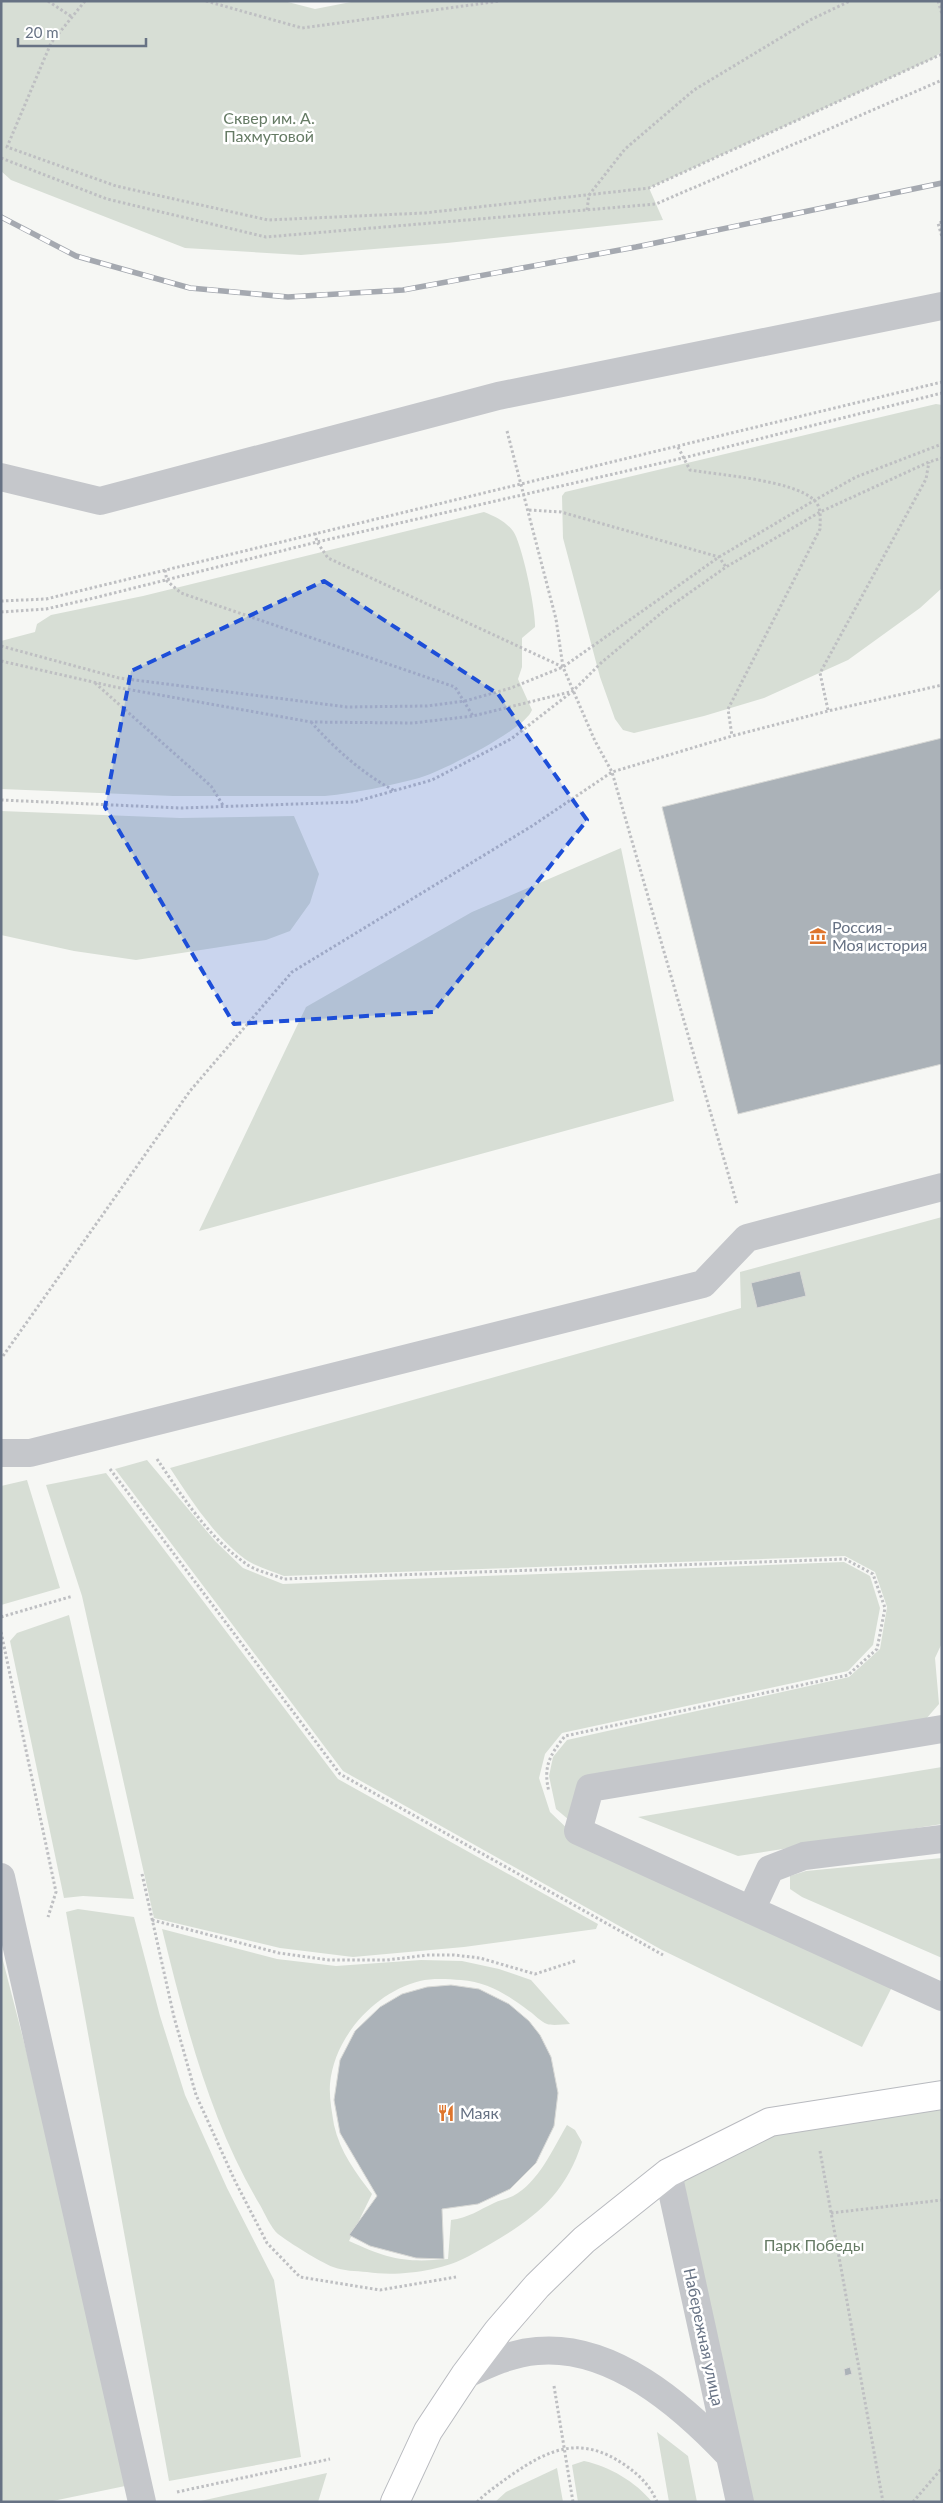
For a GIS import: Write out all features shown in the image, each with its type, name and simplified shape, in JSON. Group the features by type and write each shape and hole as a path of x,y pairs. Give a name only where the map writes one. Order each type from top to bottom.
{"main road":[{"path":"395,2502 428,2431 465,2375 498,2331 537,2286 584,2240 668,2173 770,2122 942,2096"}],"street":[{"path":"1,477 100,501 498,396 942,306"},
{"path":"1,1453 30,1453 703,1284 747,1238 942,1187"},
{"path":"942,1729 590,1788 578,1831 942,1997"},
{"path":"750,1910 770,1869 795,1859 804,1856 942,1839"},
{"path":"1,1877 4,1903 142,2502"},
{"name":"Набережная улица","path":"668,2173 740,2502"},
{"path":"465,2375 498,2359 538,2351 578,2353 616,2366 656,2391 697,2420 730,2456"}],"path":[{"path":"48,1 72,17"},
{"path":"85,1 52,43 7,147 116,186 268,220 424,213 649,188 942,54"},
{"path":"206,1 302,28 500,1"},
{"path":"587,210 589,195 625,149 694,90 810,20 850,1"},
{"path":"938,1 942,14"},
{"path":"1,158 107,199 266,237 656,204 942,80"},
{"path":"942,222 938,223 942,237"},
{"path":"1,601 46,599 942,382"},
{"path":"1,612 46,609 167,581 316,542 683,458 942,393"},
{"path":"498,396 556,619 563,668 612,772 747,1238"},
{"path":"1,646 119,678 347,707 427,706 465,702 511,688 563,668 718,557 856,477 942,444"},
{"path":"678,447 690,470 795,488 815,500 820,512 820,529 728,709 732,736"},
{"path":"1,800 181,808 354,802 432,780 511,739 573,691 602,662 665,610 726,567 820,512 929,462 942,458"},
{"path":"828,711 820,673 926,478 929,462"},
{"path":"529,510 561,512 718,557 726,567"},
{"path":"315,533 316,542 328,558 563,668"},
{"path":"165,570 167,581 180,593 455,687 473,716"},
{"path":"1,661 94,683 311,722 413,722 473,716 573,691"},
{"path":"94,683 211,786 224,807"},
{"path":"3,1356 190,1091 292,972 532,826 612,772 732,736 828,711 942,685"},
{"path":"311,722 326,739 374,780 396,791"},
{"path":"156,1458 185,1501 217,1538 246,1564 284,1579 844,1559 873,1574 885,1608 877,1649 848,1675 565,1736 550,1756 545,1778 554,1812 578,1831"},
{"path":"108,1467 340,1774 663,1955"},
{"path":"1,1618 73,1596"},
{"path":"1,1632 56,1892"},
{"path":"142,1874 174,2017 196,2095 235,2180 267,2243 300,2277 380,2290 456,2277"},
{"path":"152,1920 279,1953 329,1960 387,1960 428,1955 454,1955 480,1958 535,1974 575,1961"},
{"path":"819,2144 884,2502"},
{"path":"831,2213 942,2200"},
{"path":"554,2385 573,2502"},
{"path":"477,2502 536,2457 552,2451 580,2447 596,2451 619,2461 641,2476 656,2501"},
{"path":"177,2492 330,2459"},
{"path":"914,2502 942,2468"}],"highlighted area":[{"path":"324,581 498,694 587,820 433,1012 234,1024 105,807 131,671"}],"green space":[{"name":"Сквер им. А. Пахмутовой","path":"1,1 284,1 315,9 356,1 942,1 942,51 934,58 649,188 663,220 447,243 301,255 185,248 11,180 1,171"},
{"path":"936,404 942,405 942,588 920,608 848,660 764,698 704,716 634,733 623,730 615,719 600,677 563,538 562,496 565,492"},
{"path":"484,512 507,525 517,538 528,577 535,619 535,627 522,638 522,667 518,679 532,710 526,718 499,739 445,768 419,778 372,789 325,796 173,796 1,789 1,641 35,632 37,624 51,615 143,596"},
{"path":"1,811 180,818 294,816 319,874 310,903 290,931 266,940 136,960 74,951 1,935"},
{"path":"621,848 674,1101 199,1231 306,1007 472,912"},
{"path":"942,1217 942,1643 935,1658 939,1704 919,1727 587,1785 575,1825 556,1809 549,1776 553,1757 567,1740 849,1677 880,1649 887,1607 875,1572 845,1556 284,1576 245,1559 223,1540 204,1517 170,1468 741,1308 740,1272"},
{"path":"147,1460 215,1541 243,1568 283,1584 844,1562 870,1576 880,1608 873,1645 848,1671 562,1733 545,1754 539,1778 550,1812 574,1835 894,1983 862,2047 662,1950 343,1771 115,1469"},
{"path":"106,1473 338,1779 598,1924 596,1929 464,1947 353,1957 280,1948 154,1918 82,1596 46,1485"},
{"path":"27,1480 60,1588 1,1605 1,1486"},
{"path":"69,1615 134,1899 83,1896 64,1898 10,1641 17,1633"},
{"path":"942,1767 942,1824 738,1856 638,1817"},
{"path":"942,1858 942,1958 802,1897 790,1889 790,1876 806,1871"},
{"path":"78,1909 134,1917 160,2016 185,2095 227,2188 274,2280 301,2457 169,2481 66,1912"},
{"path":"162,1929 277,1959 336,1966 421,1960 462,1961 499,1969 531,1980 570,2024 555,2025 542,2022 531,2012 497,1990 480,1983 461,1980 435,1979 420,1981 403,1987 373,2006 348,2034 339,2050 330,2084 334,2125 340,2144 372,2194 349,2241 386,2256 408,2260 448,2259 451,2220 468,2216 513,2196 522,2190 538,2174 567,2125 575,2130 582,2142 564,2182 538,2211 523,2223 469,2256 446,2266 419,2272 392,2274 345,2270 327,2265 297,2247 278,2234 268,2221 242,2173 227,2140 201,2071"},
{"path":"1,1953 132,2461 130,2485 48,2502 1,2502"},
{"name":"Парк Победы","path":"942,2095 942,2502 740,2502 668,2173 770,2122"},
{"path":"657,2432 688,2456 697,2502 669,2502"},
{"path":"584,2461 603,2467 621,2476 638,2488 652,2502 578,2502 572,2465"},
{"path":"557,2468 563,2502 495,2502 506,2492"},
{"path":"327,2473 318,2502 196,2502"}],"building":[{"name":"Россия - Моя история","path":"942,738 942,1064 738,1114 662,807"},
{"path":"800,1271 806,1296 757,1308 751,1283"},
{"name":"Маяк","path":"451,1985 479,1989 509,2004 529,2021 540,2035 551,2057 558,2093 554,2126 536,2163 510,2189 478,2204 442,2209 444,2259 416,2258 370,2246 349,2235 377,2196 340,2133 334,2100 340,2060 355,2031 380,2007 402,1994 427,1987"},
{"path":"850,2367 852,2374 845,2376 844,2369"}],"railway":[{"path":"1,217 76,256 190,288 288,297 403,290 636,247 942,183"}],"place":[{"name":"Россия - Моя история","path":"818,936"},
{"name":"Маяк","path":"446,2113"}]}
